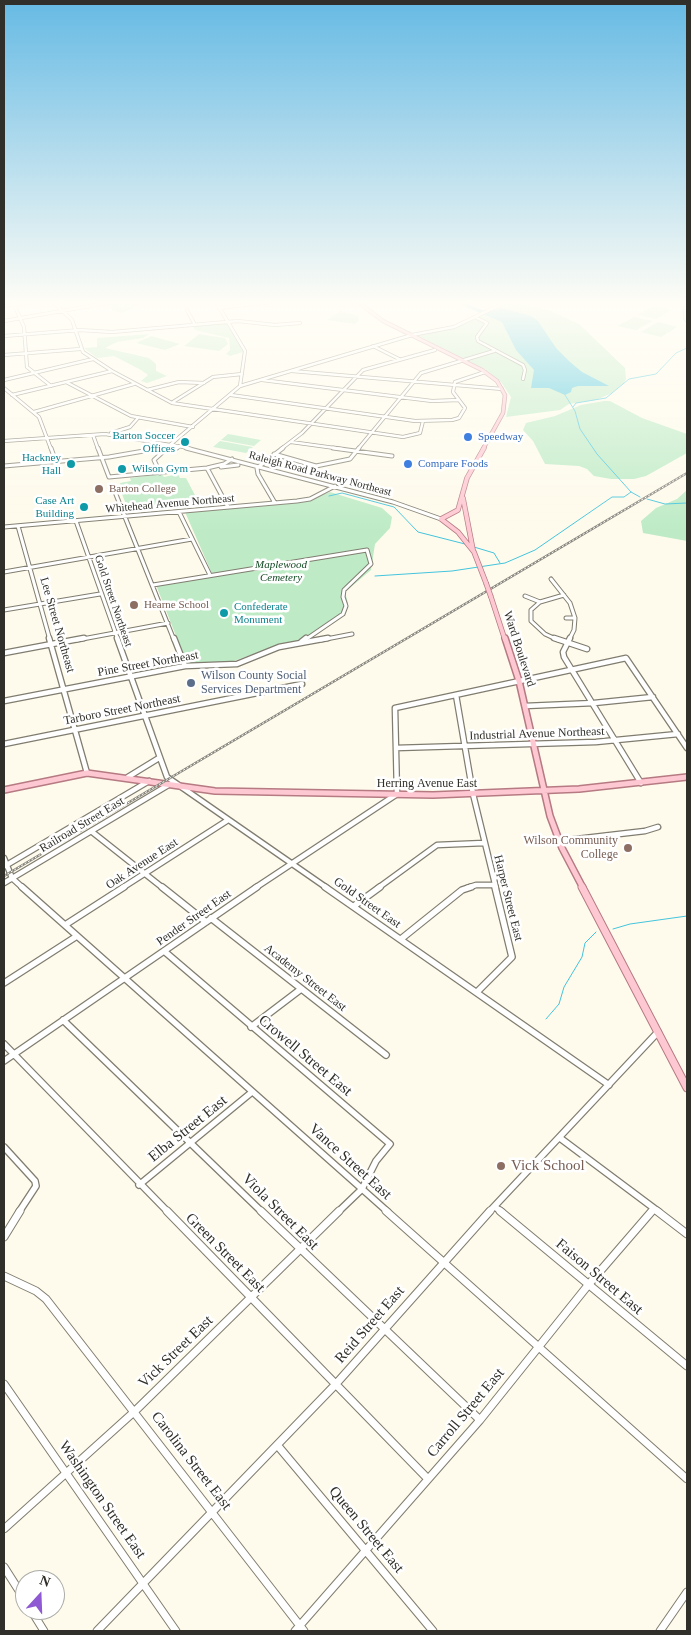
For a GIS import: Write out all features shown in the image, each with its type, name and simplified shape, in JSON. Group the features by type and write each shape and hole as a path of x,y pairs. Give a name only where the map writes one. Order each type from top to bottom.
{"main road":[{"path":"441,519 458,510 471,470 504,409 506,399 502,389 491,378"},
{"path":"462,493 474,552"},
{"name":"Ward Boulevard","path":"441,519 458,532 474,552 486,583 519,681 544,791 559,841 583,892 687,1088"},
{"name":"Herring Avenue East","path":"4,790 87,773 214,790 397,794 473,794 544,791 687,777"}],"street":[{"path":"41,378 51,386"},
{"path":"12,395 81,378"},
{"path":"124,378 172,403 371,433 403,437 414,436 421,432 423,421"},
{"path":"172,403 213,378"},
{"path":"240,386 241,378"},
{"path":"167,448 240,386 266,378"},
{"path":"275,503 256,470 291,442 354,378"},
{"path":"370,378 502,389"},
{"path":"274,454 325,466 350,458 418,378"},
{"path":"231,395 423,421 459,418 465,408 452,392 454,385 462,378"},
{"path":"261,380 440,402 459,400"},
{"path":"66,382 90,396 138,418 193,427"},
{"path":"146,390 179,382 204,383"},
{"path":"34,412 134,384"},
{"path":"4,388 40,419 56,462"},
{"path":"116,434 130,426 138,418"},
{"path":"4,441 116,434 178,447"},
{"path":"93,436 109,477 238,465"},
{"path":"177,440 178,447"},
{"path":"291,442 392,456"},
{"path":"156,443 167,448"},
{"path":"4,466 102,458 178,447"},
{"name":"Raleigh Road Parkway Northeast","path":"178,447 335,486 441,519"},
{"path":"160,472 154,460 164,451"},
{"path":"217,467 232,459"},
{"path":"207,468 228,507"},
{"name":"Whitehead Avenue Northeast","path":"4,527 307,500 335,486"},
{"path":"115,492 185,666"},
{"path":"179,512 210,575"},
{"name":"Gold Street Northeast","path":"76,521 144,715"},
{"name":"Lee Street Northeast","path":"18,526 87,773"},
{"path":"4,572 192,538"},
{"path":"153,585 367,550 371,564 344,590 343,597 346,606 343,614 298,644"},
{"path":"551,579 570,603 575,618 574,630 563,652 641,783"},
{"path":"4,610 100,594"},
{"path":"564,595 540,602 531,610 531,621 545,634 568,644 587,649"},
{"path":"525,596 540,602"},
{"path":"566,618 575,618"},
{"path":"4,653 168,623"},
{"name":"Pine Street Northeast","path":"4,701 185,666 237,664 272,650 352,634"},
{"path":"397,794 395,708 626,658 687,748"},
{"name":"Tarboro Street Northeast","path":"4,744 302,684"},
{"name":"Harper Street East","path":"456,695 473,794 512,957 476,992"},
{"path":"525,706 594,703 653,697"},
{"name":"Gold Street East","path":"144,715 167,777 609,1084"},
{"name":"Industrial Avenue Northeast","path":"396,748 617,741 678,734"},
{"path":"128,777 159,758"},
{"path":"4,866 150,780"},
{"name":"Railroad Street East","path":"4,883 168,784"},
{"name":"Pender Street East","path":"4,1061 291,863 397,794"},
{"name":"Oak Avenue East","path":"66,925 228,820"},
{"path":"559,841 644,831 658,827"},
{"name":"Academy Street East","path":"91,831 145,874 301,989 386,1056"},
{"path":"354,906 437,845 484,843"},
{"name":"Vance Street East","path":"4,858 4,866 12,878 687,1479"},
{"path":"401,939 462,890 476,885 494,885"},
{"path":"4,983 76,936"},
{"name":"Crowell Street East","path":"164,951 390,1144 376,1161 362,1189"},
{"path":"251,1027 301,989"},
{"name":"Viola Street East","path":"63,1020 384,1330 480,1420"},
{"name":"Reid Street East","path":"97,1631 278,1446 335,1385 443,1262 658,1031"},
{"name":"Green Street East","path":"4,1044 139,1185 428,1479"},
{"name":"Elba Street East","path":"139,1185 252,1092"},
{"path":"560,1138 687,1234"},
{"path":"4,1147 35,1180 36,1189 4,1237"},
{"name":"Vick Street East","path":"4,1529 135,1411 362,1189"},
{"name":"Faison Street East","path":"495,1207 687,1366"},
{"name":"Carroll Street East","path":"300,1629 480,1420 588,1284 654,1209"},
{"name":"Carolina Street East","path":"4,1276 36,1291 46,1299 214,1512 300,1629"},
{"name":"Washington Street East","path":"4,1384 176,1631"},
{"name":"Queen Street East","path":"278,1446 433,1631"},
{"path":"4,1567 15,1584"},
{"path":"660,1631 685,1602 687,1592"},
{"path":"37,1620 44,1631"}],"green space":[{"path":"144,378 160,378 147,383 141,381"},
{"path":"496,378 626,379 612,393 596,400 569,404 560,410 506,417 511,397"},
{"path":"610,401 642,418 687,434 687,453 646,476 634,479 611,479 594,476 587,469 579,466 545,464 533,441 523,430 526,423 555,416 581,405"},
{"path":"228,434 261,440 254,446 221,440"},
{"path":"220,441 253,447 246,453 213,447"},
{"path":"162,474 164,477 178,474 180,478 186,478 197,499 128,509 119,487 121,486 120,483 131,481 130,478"},
{"path":"687,490 687,541 643,533 641,521 656,508 677,499"},
{"name":"Maplewood Cemetery","path":"330,492 382,508 392,517 390,528 375,544 371,570 345,592 348,603 346,612 335,622 297,642 276,646 231,662 187,664 156,585 213,576 185,512 301,502"}],"water":[{"path":"533,378 594,378 609,386 578,386 572,388 571,392 565,395 549,388 531,388"}],"waterway":[{"path":"573,407 576,403 606,398 629,379 633,378"},
{"path":"565,395 575,411 580,429 597,454 631,492"},
{"path":"375,576 452,571 505,563 535,550 612,497 624,497 631,492"},
{"path":"631,492 640,497"},
{"path":"329,496 342,493 394,507 418,532 465,544"},
{"path":"647,499 665,504 687,503"},
{"path":"474,547 494,553 500,563"},
{"path":"613,929 630,924 687,916"},
{"path":"546,1019 559,1004 564,987 582,957 585,943 596,932"}],"railway":[{"path":"4,876 687,473"}],"place":[{"name":"Speedway","path":"468,437"},
{"name":"Barton Soccer Offices","path":"185,442"},
{"name":"Hackney Hall","path":"71,464"},
{"name":"Compare Foods","path":"408,464"},
{"name":"Wilson Gym","path":"122,469"},
{"name":"Barton College","path":"99,489"},
{"name":"Case Art Building","path":"84,507"},
{"name":"Hearne School","path":"134,605"},
{"name":"Confederate Monument","path":"224,613"},
{"name":"Wilson County Social Services Department","path":"191,683"},
{"name":"Wilson Community College","path":"628,848"},
{"name":"Vick School","path":"501,1166"}]}
